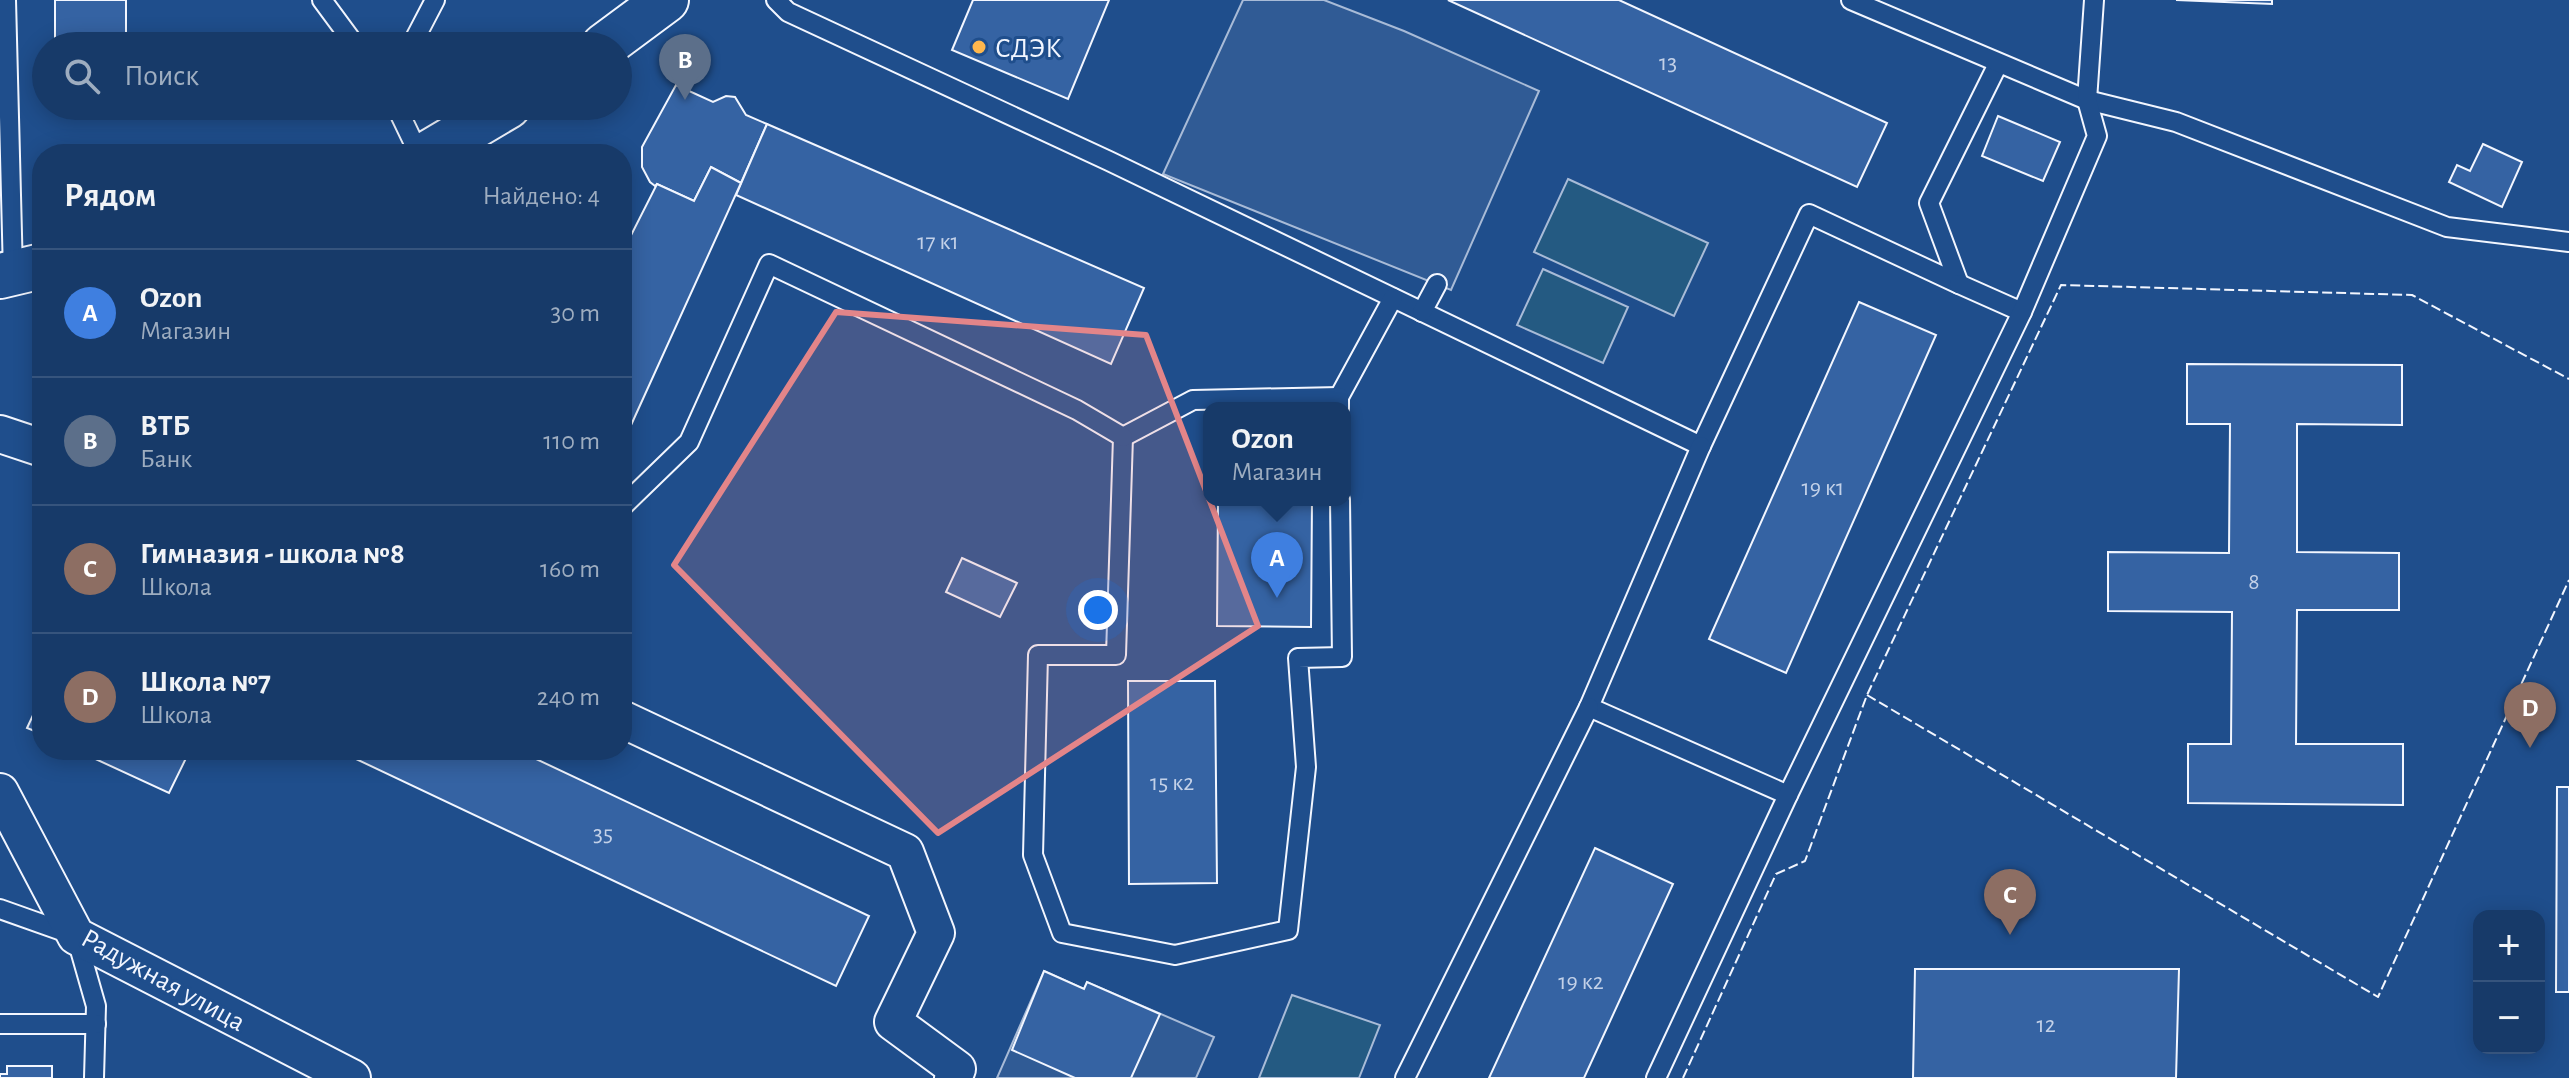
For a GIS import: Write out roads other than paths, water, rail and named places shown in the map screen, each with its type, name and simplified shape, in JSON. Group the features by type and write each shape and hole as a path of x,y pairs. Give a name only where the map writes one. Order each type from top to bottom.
{"main road":[{"path":"623,32 666,0"},
{"path":"444,144 484,120"}],"street":[{"path":"0,434 32,445"},
{"path":"632,724 905,852 936,933 893,1022 957,1069 953,1078"},
{"name":"Радужная улица","path":"0,792 76,936 352,1078"}],"lane":[{"path":"6,0 18,272"},
{"path":"322,0 346,32"},
{"path":"418,32 435,0"},
{"path":"776,0 788,12 1109,161 1701,446"},
{"path":"1851,0 2087,100 2176,122 2447,227 2569,242"},
{"path":"1656,1078 1788,795 2022,312 2097,136 2087,100 2094,0"},
{"path":"1959,284 1929,203 1998,64"},
{"path":"403,120 414,144"},
{"path":"1405,1078 1589,707 1701,446 1809,214 2022,312"},
{"path":"632,497 689,442 769,264 1077,410 1123,437"},
{"path":"1422,312 1437,284"},
{"path":"1340,402 1393,298"},
{"path":"1123,437 1193,400 1290,402"},
{"path":"1123,437 1116,655 1038,655 1033,855 1062,933 1175,955 1288,930 1306,767 1298,658 1342,657 1340,506"},
{"path":"1589,707 1788,795"},
{"path":"0,909 76,936 96,1006 94,1078"},
{"path":"0,1024 96,1024"}],"place":[{"name":"СДЭК","path":"979,47"},
{"name":"ВТБ","path":"685,100"},
{"name":"Ozon","path":"1277,598"},
{"name":"Школа №7","path":"2530,748"},
{"name":"Гимназия - школа №8","path":"2010,935"}]}
